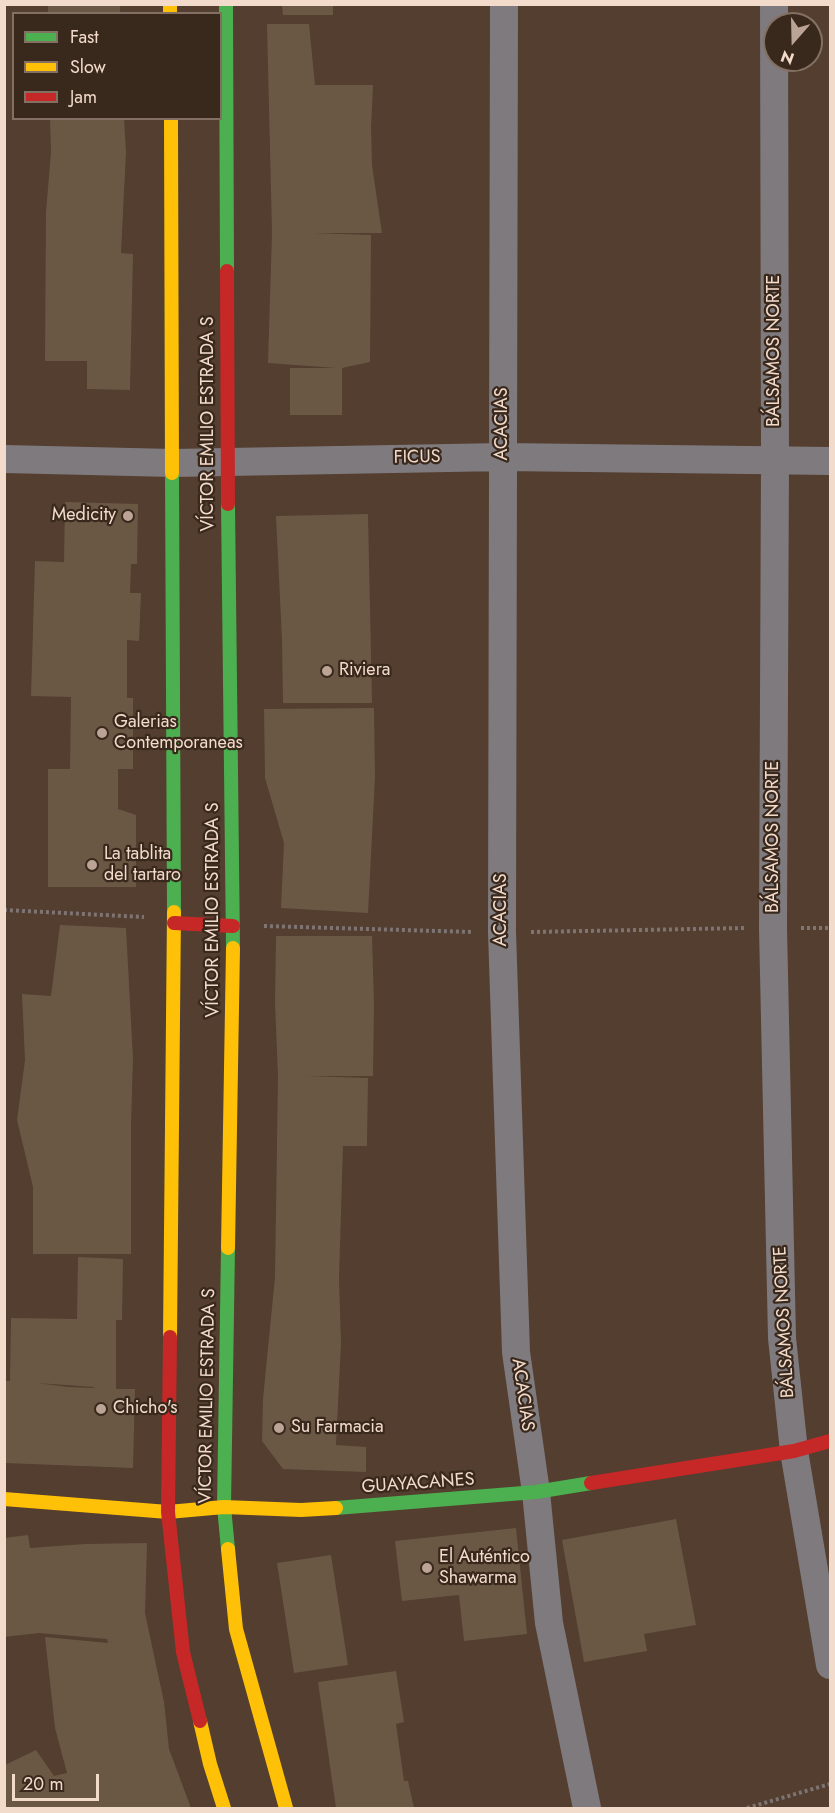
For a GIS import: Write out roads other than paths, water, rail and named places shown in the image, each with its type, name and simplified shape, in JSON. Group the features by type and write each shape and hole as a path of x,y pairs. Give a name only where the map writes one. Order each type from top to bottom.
{"main road":[{"name":"VÍCTOR EMILIO ESTRADA S","path":"226,4 227,461 234,926 224,1507 236,1629 286,1809"},
{"name":"VÍCTOR EMILIO ESTRADA S","path":"171,120 174,923 168,1512 183,1652 210,1764 224,1809"},
{"path":"174,923 234,926"},
{"name":"GUAYACANES","path":"4,1499 168,1512 224,1507 301,1510 536,1492 795,1451 831,1441"}],"street":[{"name":"ACACIAS","path":"504,4 503,956 516,1352 536,1492 549,1623 587,1809"},
{"name":"BÁLSAMOS NORTE","path":"774,4 773,940 783,1338 795,1451 831,1665"},
{"name":"FICUS","path":"4,459 173,463 503,457 831,460"}],"place":[{"name":"Medicity","path":"128,516"},
{"name":"Riviera","path":"327,671"},
{"name":"Galerias Contemporaneas","path":"102,733"},
{"name":"La tablita del tartaro","path":"92,865"},
{"name":"Chicho's","path":"101,1409"},
{"name":"Su Farmacia","path":"279,1428"},
{"name":"El Auténtico Shawarma","path":"427,1568"}]}
